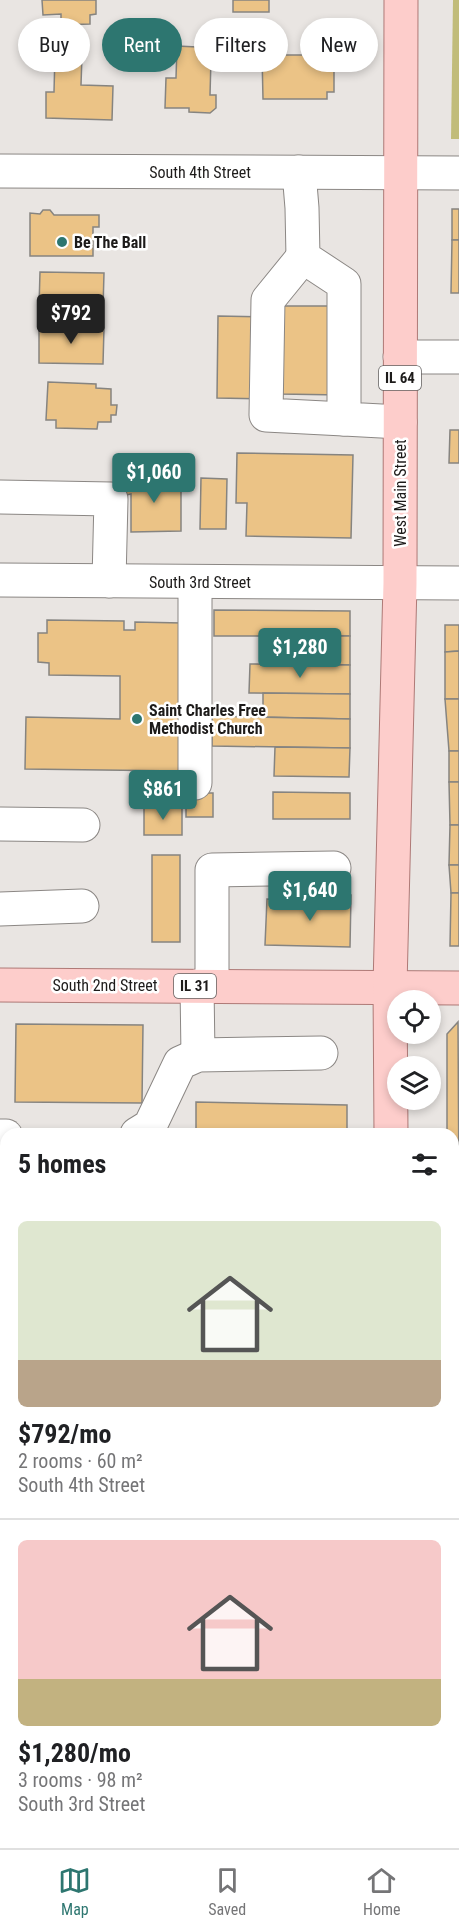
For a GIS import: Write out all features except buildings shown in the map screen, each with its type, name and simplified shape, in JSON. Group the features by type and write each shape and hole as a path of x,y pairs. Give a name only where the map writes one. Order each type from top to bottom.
{"main road":[{"name":"West Main Street","path":"390,986 400,583 401,0"},
{"name":"South 2nd Street","path":"0,985 390,986"},
{"name":"IL 31","path":"390,986 459,988"},
{"name":"IL 64","path":"390,986 391,1128"}],"street":[{"name":"South 4th Street","path":"0,171 459,173"},
{"path":"299,172 303,257 267,300 266,416 400,422"},
{"path":"303,257 344,284 345,419"},
{"path":"400,357 459,357"},
{"path":"0,497 111,499 109,581"},
{"name":"South 3rd Street","path":"0,580 459,584"},
{"path":"195,582 195,783"},
{"path":"0,824 83,825"},
{"path":"198,1055 212,870 334,868"},
{"path":"0,909 82,906"},
{"path":"147,1128 150,1126 180,1063 198,1055 321,1053"}],"shaded area":[{"path":"453,0 459,0 459,139 451,139"}],"place":[{"name":"Be The Ball","path":"62,242"},
{"name":"Saint Charles Free Methodist Church","path":"137,719"}]}
